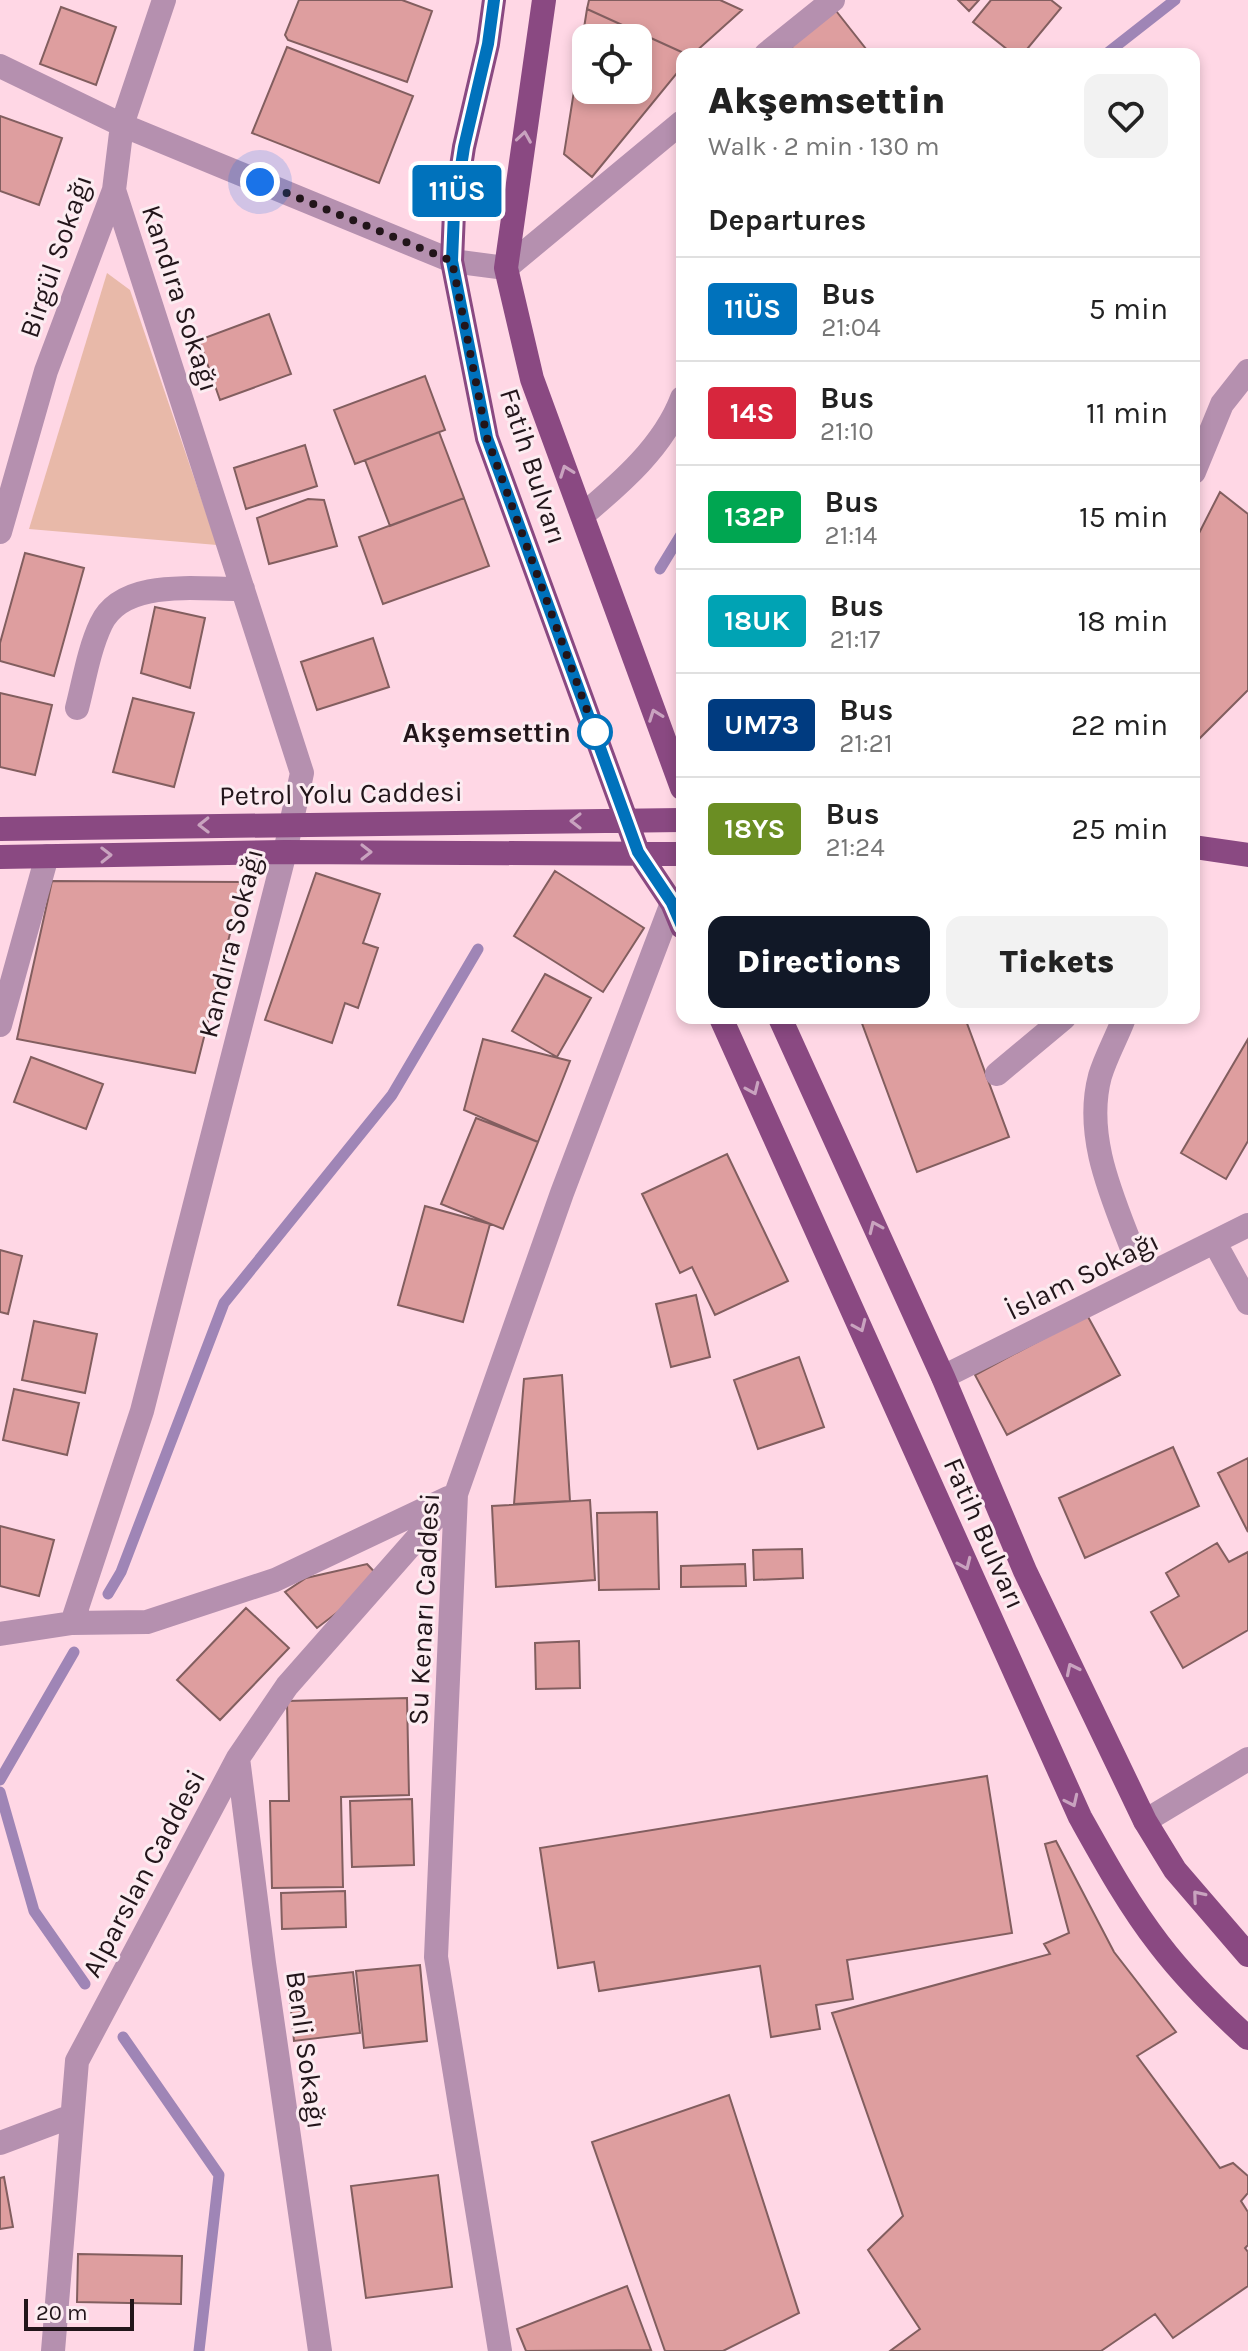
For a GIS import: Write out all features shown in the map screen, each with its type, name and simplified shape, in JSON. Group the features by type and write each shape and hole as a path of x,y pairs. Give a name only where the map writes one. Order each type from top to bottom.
{"main road":[{"name":"Fatih Bulvarı","path":"494,0 488,44 464,147 454,212 452,261 487,438 638,852 676,913"},
{"name":"Fatih Bulvarı","path":"544,0 506,268 532,379 676,771"},
{"name":"Petrol Yolu Caddesi","path":"0,829 676,820"},
{"path":"1200,848 1248,856"},
{"name":"Petrol Yolu Caddesi","path":"0,857 285,852 676,854"},
{"path":"1200,858 1248,856"},
{"name":"Fatih Bulvarı","path":"724,1024 1080,1817 1116,1882 1159,1944 1207,2000 1248,2038"},
{"name":"Fatih Bulvarı","path":"783,1024 943,1377 1025,1571 1145,1821 1175,1870 1248,1955"}],"street":[{"name":"Birgül Sokağı","path":"0,532 46,371 114,190 122,125 164,0"},
{"path":"773,48 833,0"},
{"path":"0,66 122,125 452,261 506,268 676,127"},
{"name":"Kandıra Sokağı","path":"72,1623 142,1411 285,852 302,773 114,190"},
{"path":"1200,457 1222,404 1248,371"},
{"path":"583,515 652,448 676,410"},
{"path":"77,708 100,626 119,602 150,590 243,589"},
{"path":"0,1025 47,856"},
{"name":"Su Kenarı Caddesi","path":"500,2351 436,1957 456,1494 562,1193 672,903"},
{"path":"997,1074 1057,1024"},
{"path":"1122,1024 1100,1076 1095,1118 1105,1179 1133,1251"},
{"name":"İslam Sokağı","path":"943,1377 1248,1225"},
{"path":"1215,1243 1248,1303"},
{"path":"0,1634 72,1623 147,1622 275,1580 456,1494"},
{"name":"Alparslan Caddesi","path":"53,2351 77,2061 238,1758 287,1686 456,1494"},
{"name":"Benli Sokağı","path":"238,1758 320,2351"},
{"path":"1145,1821 1248,1759"},
{"path":"0,2143 72,2116"}],"shaded area":[{"path":"107,273 130,290 217,545 29,529"}],"building":[{"path":"299,0 402,0 432,11 407,82 288,40 285,35"},
{"path":"589,0 720,0 742,10 700,48 676,49 652,39 652,24 620,24 587,9"},
{"path":"958,0 979,0 969,11"},
{"path":"991,0 1051,0 1061,8 1028,48 1006,48 973,22"},
{"path":"61,7 116,27 96,85 40,64"},
{"path":"833,7 865,48 792,48 788,43"},
{"path":"587,9 620,24 585,24"},
{"path":"652,39 676,49 676,74 652,104"},
{"path":"287,47 413,96 379,183 252,133"},
{"path":"572,104 652,104 592,177 564,154"},
{"path":"0,116 62,138 39,205 0,191"},
{"path":"269,314 291,374 220,400 199,340"},
{"path":"425,376 445,430 355,464 334,410"},
{"path":"439,432 464,498 390,526 365,460"},
{"path":"305,445 317,486 246,509 234,468"},
{"path":"1220,492 1248,514 1248,690 1200,738 1200,531"},
{"path":"464,498 489,566 383,604 359,537"},
{"path":"308,499 324,500 337,546 269,564 257,518"},
{"path":"25,553 84,568 54,676 0,661 0,643"},
{"path":"155,607 205,618 190,688 141,673"},
{"path":"373,638 389,687 317,710 301,662"},
{"path":"0,693 52,705 35,775 0,767"},
{"path":"133,698 194,713 174,787 113,772"},
{"path":"555,871 644,928 603,992 514,936"},
{"path":"316,873 380,894 363,943 378,948 358,1008 345,1003 332,1043 265,1020"},
{"path":"52,881 243,882 195,1073 17,1039"},
{"path":"545,974 591,998 557,1057 512,1031"},
{"path":"862,1024 967,1024 1009,1137 917,1172"},
{"path":"483,1039 570,1061 538,1142 464,1110"},
{"path":"1248,1039 1248,1141 1226,1179 1181,1153"},
{"path":"31,1057 103,1084 86,1129 14,1102"},
{"path":"476,1118 538,1142 503,1229 441,1204"},
{"path":"727,1154 788,1281 715,1315 692,1267 680,1273 642,1194"},
{"path":"425,1206 490,1224 463,1322 398,1305"},
{"path":"0,1250 22,1256 8,1314 0,1312"},
{"path":"696,1295 710,1357 671,1367 656,1304"},
{"path":"1087,1315 1120,1375 1007,1435 975,1375"},
{"path":"34,1321 97,1334 85,1393 22,1380"},
{"path":"799,1357 824,1427 758,1449 734,1380"},
{"path":"562,1375 570,1501 514,1504 524,1379"},
{"path":"14,1389 79,1403 67,1455 3,1440"},
{"path":"1173,1447 1199,1506 1085,1558 1059,1498"},
{"path":"1248,1458 1248,1532 1218,1473"},
{"path":"590,1500 595,1580 496,1587 492,1506"},
{"path":"657,1512 659,1589 599,1590 597,1513"},
{"path":"0,1526 54,1540 39,1596 0,1586"},
{"path":"1217,1543 1229,1562 1248,1552 1248,1630 1183,1668 1151,1612 1179,1596 1166,1573"},
{"path":"802,1549 803,1578 754,1580 753,1550"},
{"path":"367,1564 381,1579 317,1628 285,1592 306,1578"},
{"path":"745,1564 746,1586 681,1587 681,1566"},
{"path":"246,1608 289,1648 220,1720 177,1680"},
{"path":"579,1641 580,1688 536,1689 535,1643"},
{"path":"407,1698 409,1795 341,1797 343,1887 272,1888 270,1801 289,1801 287,1701"},
{"path":"987,1776 1012,1933 847,1960 853,1999 816,2005 820,2029 771,2037 760,1966 599,1991 594,1962 558,1968 540,1848"},
{"path":"412,1799 414,1865 352,1867 350,1801"},
{"path":"1056,1841 1114,1952 1176,2032 1137,2056 1220,2168 1233,2163 1248,2176 1248,2193 1241,2201 1248,2212 1248,2245 1245,2248 1248,2252 1248,2286 1173,2338 1155,2314 1101,2351 890,2351 920,2329 868,2250 903,2216 832,2013 1050,1954 1044,1944 1069,1933 1045,1844"},
{"path":"345,1891 346,1927 282,1929 281,1893"},
{"path":"420,1965 427,2041 364,2048 356,1971"},
{"path":"353,1972 360,2033 294,2041 288,1979"},
{"path":"729,2095 799,2313 723,2351 665,2351 592,2142"},
{"path":"438,2175 452,2287 366,2298 351,2186"},
{"path":"4,2177 13,2227 0,2229 0,2178"},
{"path":"78,2254 182,2256 181,2304 77,2302"},
{"path":"627,2286 651,2350 526,2351 517,2329"}],"waterway":[{"path":"1114,48 1175,0"},
{"path":"660,569 676,543"},
{"path":"108,1594 121,1572 224,1303 392,1095 478,949"},
{"path":"0,1780 74,1652"},
{"path":"0,1792 34,1911 85,1984"},
{"path":"123,2037 219,2175 199,2351"}],"bus line":[{"name":"11ÜS","path":"494,0 488,44 464,147 454,212 452,261 487,438 638,852 676,912"}],"place":[{"name":"Akşemsettin","path":"595,732"}],"route":[{"path":"260,182 452,261 487,438 595,732"}]}
